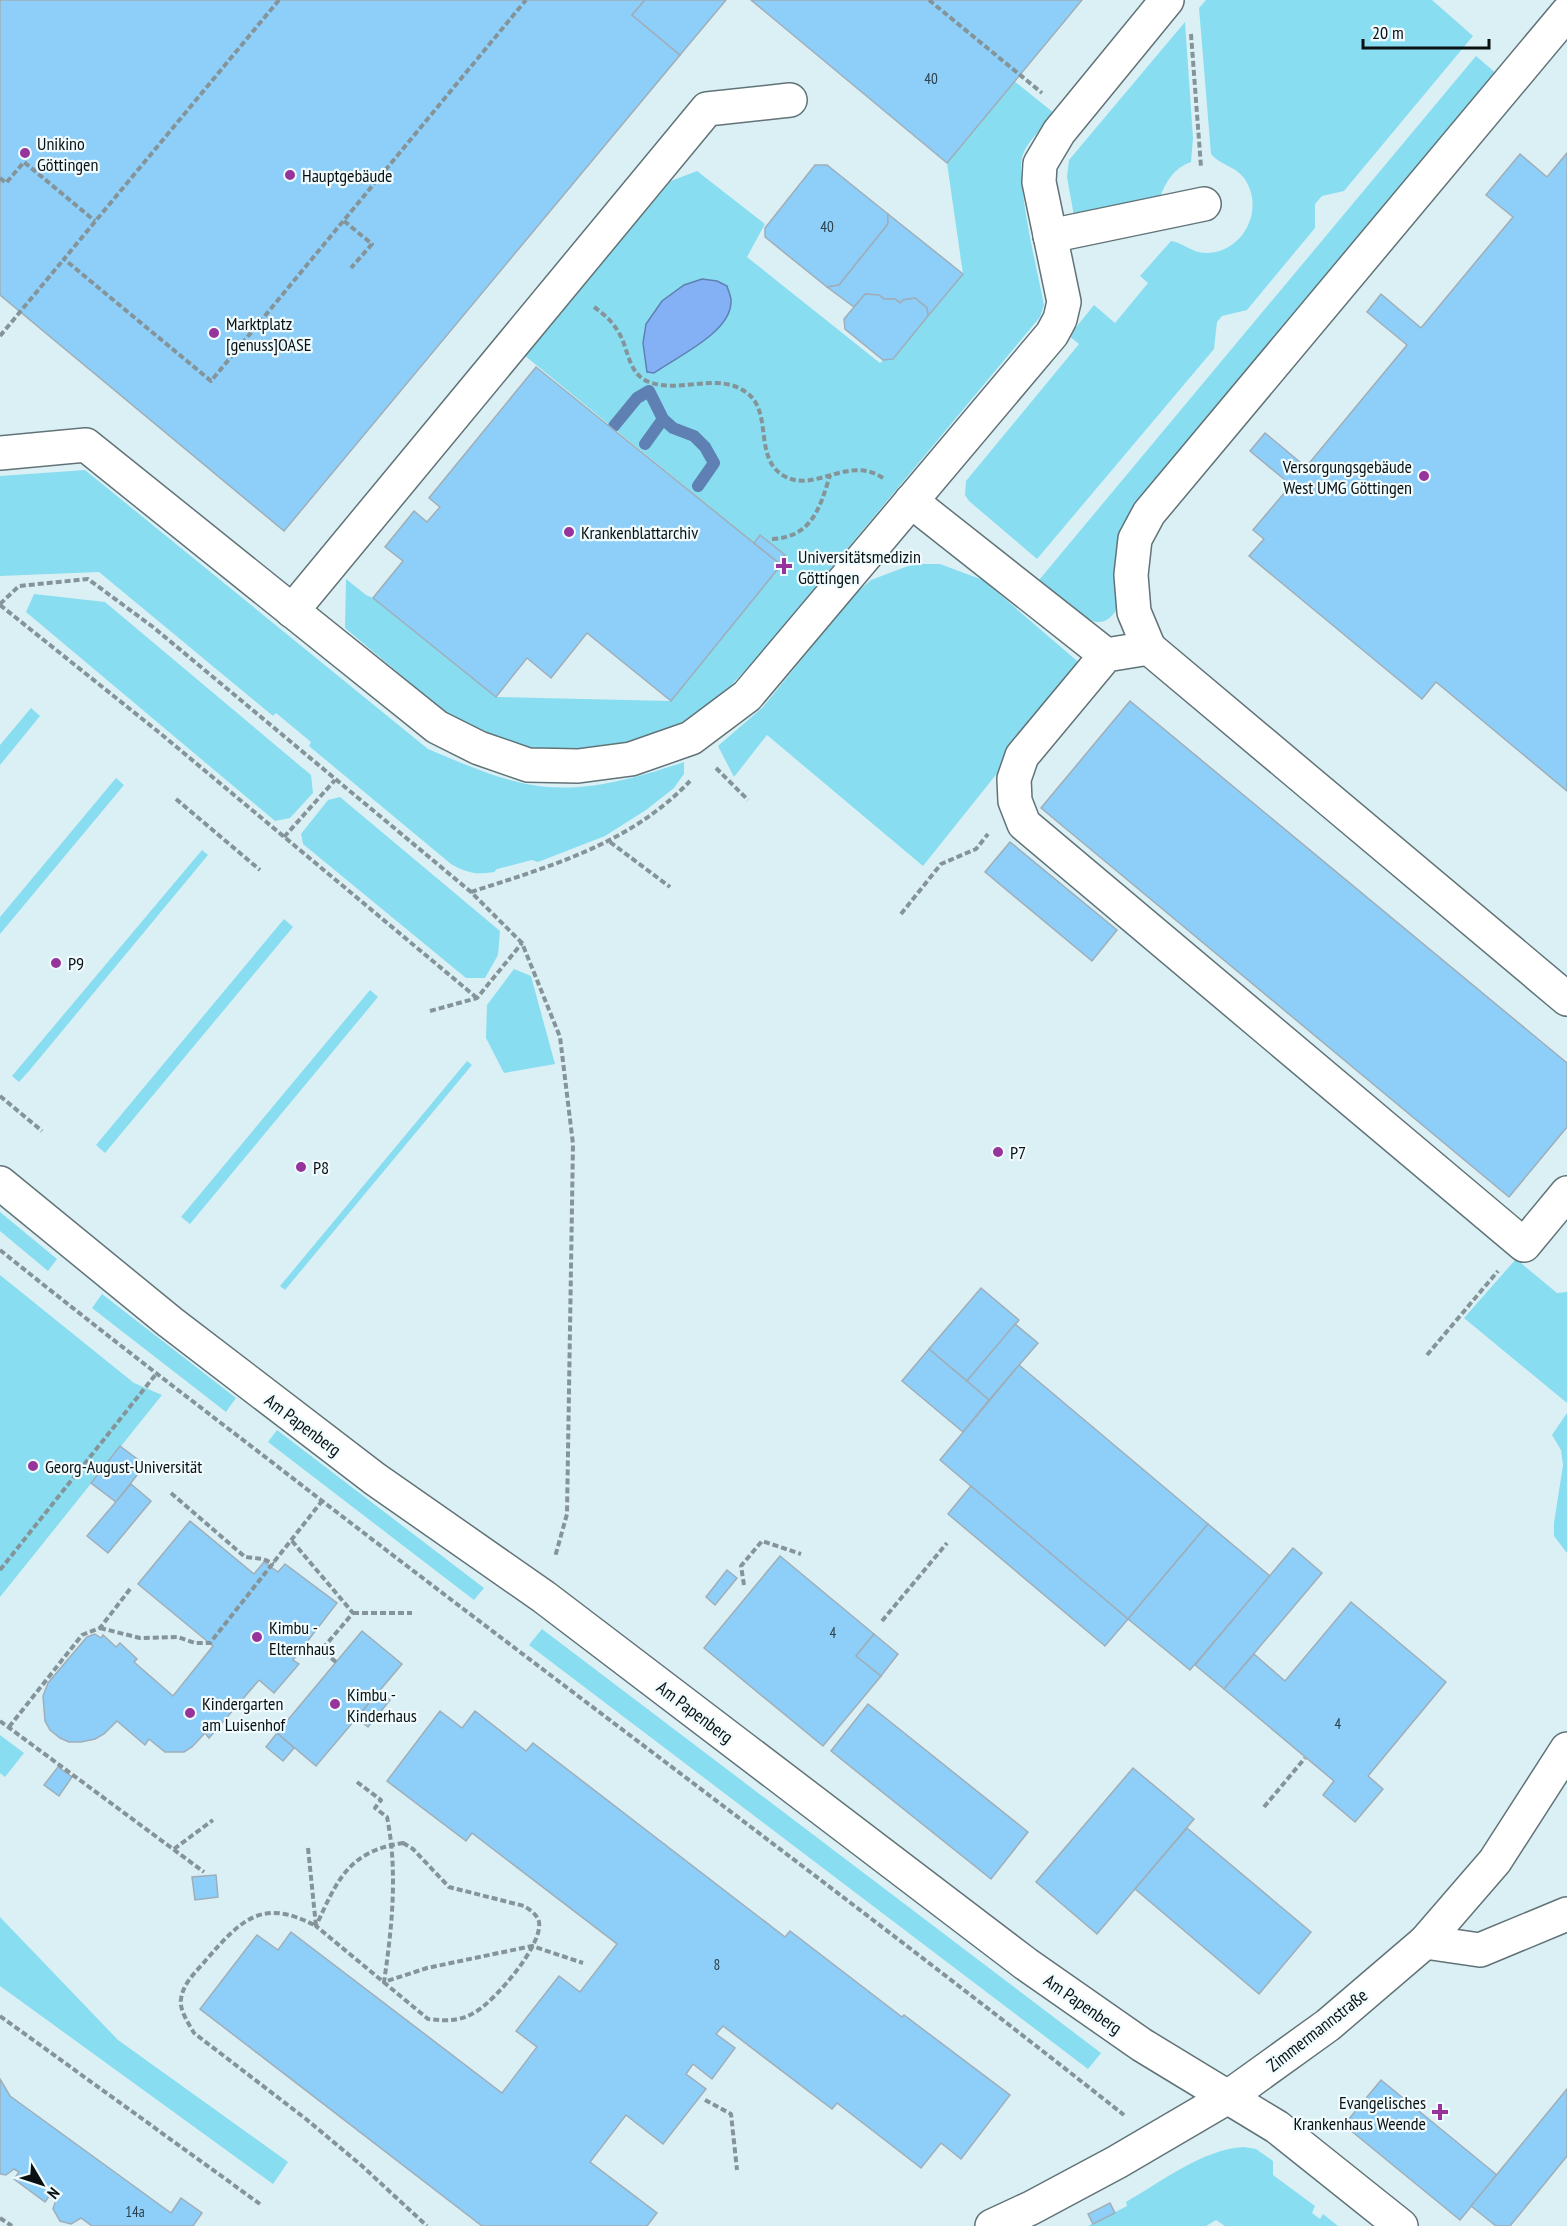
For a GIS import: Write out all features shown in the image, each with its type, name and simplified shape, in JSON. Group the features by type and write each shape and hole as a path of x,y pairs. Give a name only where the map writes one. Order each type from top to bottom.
{"street":[{"path":"0,453 86,445 437,727 479,748 528,765 578,766 631,759 691,738 747,696 1052,333 1060,319 1064,302 1039,182 1040,164 1059,132 1167,0"},
{"path":"1567,13 1149,513 1135,539 1131,575 1134,612 1149,648 1567,999"},
{"path":"292,611 707,109 790,100"},
{"path":"1050,236 1204,204"},
{"path":"911,501 1106,655"},
{"path":"1149,648 1106,655 1022,756 1014,780 1014,801 1024,824 1524,1245 1567,1193"},
{"name":"Am Papenberg","path":"0,1183 170,1322 357,1465 544,1597 1026,1964 1142,2045 1277,2127 1367,2216 1401,2226"},
{"name":"Zimmermannstraße","path":"992,2226 1031,2208 1228,2097 1328,2025 1425,1942 1495,1861 1567,1749"},
{"path":"1425,1942 1480,1950 1567,1914"}],"path":[{"path":"0,336 279,0"},
{"path":"64,259 211,381 526,0"},
{"path":"929,0 1071,118"},
{"path":"1190,23 1204,204"},
{"path":"0,178 6,183 24,162 95,220"},
{"path":"344,221 372,244 351,268"},
{"path":"562,285 610,320 621,335 634,371 648,382 665,385 724,383 736,386 748,393 756,402 761,417 766,452 774,466 784,476 797,481 810,480 851,470 878,475 911,501"},
{"path":"772,539 785,538 803,529 820,507 830,474"},
{"path":"477,998 161,734 0,605 19,586 88,579 153,627 471,892 522,943 560,1037 573,1144 567,1514 544,1597"},
{"path":"709,761 748,800"},
{"path":"471,892 550,867 610,842 672,800 694,776"},
{"path":"284,837 335,780"},
{"path":"176,800 260,870"},
{"path":"901,914 941,864 976,849 1014,801"},
{"path":"610,842 670,887"},
{"path":"430,1011 477,998 522,943"},
{"path":"0,1096 42,1131"},
{"path":"1427,1355 1510,1257 1524,1245"},
{"path":"0,1250 156,1374 499,1637 952,1979 1154,2139"},
{"path":"0,1570 156,1374"},
{"path":"171,1492 245,1557 263,1559 274,1564"},
{"path":"100,1628 140,1638 178,1636 195,1643 210,1643 322,1501"},
{"path":"292,1541 353,1613"},
{"path":"744,1586 741,1566 762,1541 801,1554"},
{"path":"882,1621 947,1543"},
{"path":"9,1727 82,1635 100,1628 130,1589"},
{"path":"336,1662 326,1654 324,1647 353,1613 412,1613"},
{"path":"0,1721 204,1872"},
{"path":"1264,1807 1305,1758"},
{"path":"357,1782 381,1800 375,1808 387,1817 393,1845 391,1933 384,1982"},
{"path":"174,1849 213,1820"},
{"path":"316,1926 335,1884 348,1866 375,1850 403,1843 412,1849 448,1887 524,1906 534,1912 539,1922 538,1932 532,1946 497,1994 476,2012 451,2022 428,2019 316,1926 299,1917 283,1913 264,1914 247,1920 232,1930 185,1985 180,2001 194,2033 306,2119 361,2165 427,2226"},
{"path":"308,1848 316,1926"},
{"path":"384,1982 427,1968 532,1946 583,1963"},
{"path":"0,2016 260,2204"},
{"path":"705,2100 731,2114 737,2170"},
{"path":"0,2218 12,2226"}],"shaded area":[{"path":"1206,0 1432,0 1473,36 1344,191 1322,196 1315,204 1315,228 1247,310 1222,316 1217,322 1214,349 1037,559 969,501 965,495 966,481 1079,344 1069,336 1094,305 1115,323 1148,283 1140,276 1171,241 1201,253 1219,251 1231,246 1240,237 1251,215 1253,203 1244,178 1211,154 1199,8"},
{"path":"1185,22 1193,138 1191,162 1171,176 1160,197 1074,216 1067,177 1069,160"},
{"path":"1476,56 1497,74 1120,537 1115,564 1118,607 1114,613 1100,622 1084,616 1039,580"},
{"path":"1014,81 1054,113 1025,149 1021,165 1024,204 1044,305 1040,317 753,662 723,694 687,720 641,740 607,750 528,749 490,737 446,713 345,628 346,579 496,697 671,701 780,565 785,555 760,535 754,543 524,355 671,181 697,171 765,224 747,257 880,363 883,360 893,359 963,274 947,163"},
{"path":"702,279 717,281 727,286 731,300 729,312 723,323 689,351 654,373 647,372 643,343 646,324 662,301 684,285"},
{"path":"85,470 428,749 498,777 543,787 584,787 604,784 684,762 684,774 674,788 646,810 605,836 538,862 532,860 497,869 494,872 482,873 467,871 451,864 309,746 311,742 276,713 273,716 99,572 0,576 0,476"},
{"path":"940,564 983,580 1083,666 923,866 767,735 734,777 718,746 763,707 853,596 871,580 908,566"},
{"path":"34,594 105,602 311,775 313,793 290,818 275,821 26,612"},
{"path":"31,708 40,716 0,765 0,745"},
{"path":"116,778 124,785 0,934 0,917"},
{"path":"340,797 500,931 498,955 485,978 466,978 303,844 301,834 328,800"},
{"path":"202,850 208,855 19,1082 12,1076"},
{"path":"284,919 293,927 105,1153 96,1145"},
{"path":"514,969 531,976 555,1064 504,1073 486,1038 487,1005"},
{"path":"370,990 378,997 190,1224 181,1217"},
{"path":"467,1061 472,1065 285,1290 280,1286"},
{"path":"0,1212 57,1259 48,1271 0,1231"},
{"path":"1516,1259 1557,1293 1567,1292 1567,1403 1464,1318"},
{"name":"Georg-August-Universität","path":"0,1275 134,1383 162,1395 0,1597"},
{"path":"102,1294 236,1398 226,1412 92,1308"},
{"path":"1567,1413 1567,1553 1554,1536 1563,1465 1561,1450 1552,1435"},
{"path":"277,1430 484,1588 474,1600 268,1442"},
{"path":"542,1629 1101,2053 1088,2069 529,1645"},
{"path":"0,1735 24,1753 5,1777 0,1773"},
{"path":"0,1917 118,2040 288,2162 273,2184 0,1986"},
{"path":"1244,2147 1256,2149 1273,2161 1273,2175 1315,2206 1312,2213 1320,2219 1323,2214 1338,2226 1225,2226 1216,2220 1206,2226 1088,2226 1127,2206 1126,2202 1198,2160 1229,2149"}],"building":[{"name":"Hauptgebäude","path":"0,0 645,0 632,15 680,55 284,531 0,295"},
{"path":"645,0 726,0 680,55 632,15"},
{"path":"751,0 1082,0 947,163"},
{"name":"Versorgungsgebäude West UMG Göttingen","path":"1567,153 1567,791 1436,682 1422,699 1249,556 1264,539 1253,530 1291,485 1250,451 1265,433 1306,467 1407,345 1367,312 1381,294 1421,328 1513,217 1486,195 1520,154 1547,177"},
{"path":"815,165 827,165 888,214 888,224 839,285 827,287 765,237 765,228"},
{"path":"888,214 963,274 928,316 927,308 915,298 903,300 900,303 895,299 884,299 879,295 865,294 854,307 827,287 839,285 888,224"},
{"path":"865,294 879,295 884,299 895,299 900,303 903,300 915,298 927,308 928,316 893,359 883,360 845,329 844,319"},
{"name":"Krankenblattarchiv","path":"536,367 781,565 671,701 587,633 551,678 527,658 496,697 373,598 403,561 385,547 414,511 427,522 440,507 429,498"},
{"path":"760,535 785,555 779,563 754,543"},
{"path":"1130,701 1567,1063 1567,1127 1509,1197 1041,808"},
{"path":"1010,842 1117,930 1092,961 985,872"},
{"path":"981,1288 1019,1320 967,1381 929,1349"},
{"path":"1015,1324 1038,1343 989,1400 967,1381"},
{"path":"929,1349 989,1400 963,1432 902,1381"},
{"path":"1019,1365 1208,1524 1128,1619 940,1460"},
{"path":"120,1446 145,1465 116,1502 91,1483"},
{"path":"131,1484 151,1501 108,1553 87,1536"},
{"path":"971,1486 1128,1619 1105,1646 948,1514"},
{"name":"Kimbu - Elternhaus","path":"190,1521 254,1574 264,1562 278,1572 285,1564 337,1603 293,1660 299,1664 274,1693 259,1680 209,1738 205,1733 184,1752 165,1752 149,1739 145,1745 117,1721 104,1734 95,1739 69,1742 60,1738 50,1730 45,1721 43,1696 48,1683 87,1637 95,1634 101,1638 103,1635 116,1647 120,1643 137,1659 134,1662 173,1696 213,1646 138,1584"},
{"path":"1208,1524 1270,1576 1190,1670 1128,1619"},
{"path":"1293,1548 1322,1573 1224,1689 1195,1665"},
{"path":"780,1556 874,1634 856,1656 881,1676 823,1746 704,1648"},
{"path":"727,1570 737,1578 715,1605 706,1597"},
{"path":"1351,1602 1446,1682 1368,1776 1383,1789 1355,1822 1323,1795 1334,1781 1224,1689 1254,1654 1285,1681"},
{"name":"Kimbu - Kinderhaus","path":"362,1631 402,1664 316,1766 277,1733"},
{"path":"874,1634 898,1654 881,1676 856,1656"},
{"path":"380,1690 390,1700 368,1727 357,1718"},
{"path":"868,1704 1028,1832 991,1879 831,1751"},
{"path":"440,1711 462,1728 475,1711 526,1751 533,1743 785,1937 790,1931 902,2017 904,2015 1010,2095 961,2159 941,2143 921,2168 837,2103 832,2109 723,2026 716,2034 735,2048 712,2079 693,2064 686,2074 706,2089 663,2144 626,2115 590,2162 657,2213 647,2226 482,2226 200,2009 257,1935 278,1950 291,1932 502,2093 537,2047 516,2031 559,1976 580,1992 617,1944 472,1833 466,1841 387,1781"},
{"path":"277,1733 294,1748 283,1761 266,1747"},
{"path":"58,1767 72,1777 59,1796 44,1785"},
{"path":"1133,1768 1194,1819 1097,1934 1036,1882"},
{"path":"1187,1828 1311,1932 1259,1994 1135,1889"},
{"path":"216,1875 218,1897 195,1900 192,1877"},
{"path":"0,2079 10,2096 171,2213 181,2198 202,2213 193,2226 92,2226 81,2218 71,2224 60,2221 53,2209 56,2200 50,2195 45,2202 14,2179 19,2172 14,2169 6,2175 0,2174"},
{"path":"1381,2080 1497,2175 1460,2220 1344,2125"},
{"path":"1567,2089 1567,2156 1510,2226 1496,2226 1471,2206"},
{"path":"1110,2203 1115,2213 1093,2224 1088,2214"}],"waterway":[{"path":"614,426 637,398 649,391 663,419 673,428 694,436 705,447 714,463 698,486"},
{"path":"645,444 663,419"}],"place":[{"name":"Unikino Göttingen","path":"25,153"},
{"name":"Hauptgebäude","path":"290,175"},
{"name":"Marktplatz [genuss]OASE","path":"214,333"},
{"name":"Versorgungsgebäude West UMG Göttingen","path":"1424,476"},
{"name":"Krankenblattarchiv","path":"569,532"},
{"name":"Universitätsmedizin Göttingen","path":"784,566"},
{"name":"P9","path":"56,963"},
{"name":"P7","path":"998,1152"},
{"name":"P8","path":"301,1167"},
{"name":"Georg-August-Universität","path":"33,1466"},
{"name":"Kimbu - Elternhaus","path":"257,1637"},
{"name":"Kimbu - Kinderhaus","path":"335,1704"},
{"name":"Kindergarten am Luisenhof","path":"190,1713"},
{"name":"Evangelisches Krankenhaus Weende","path":"1440,2112"}]}
